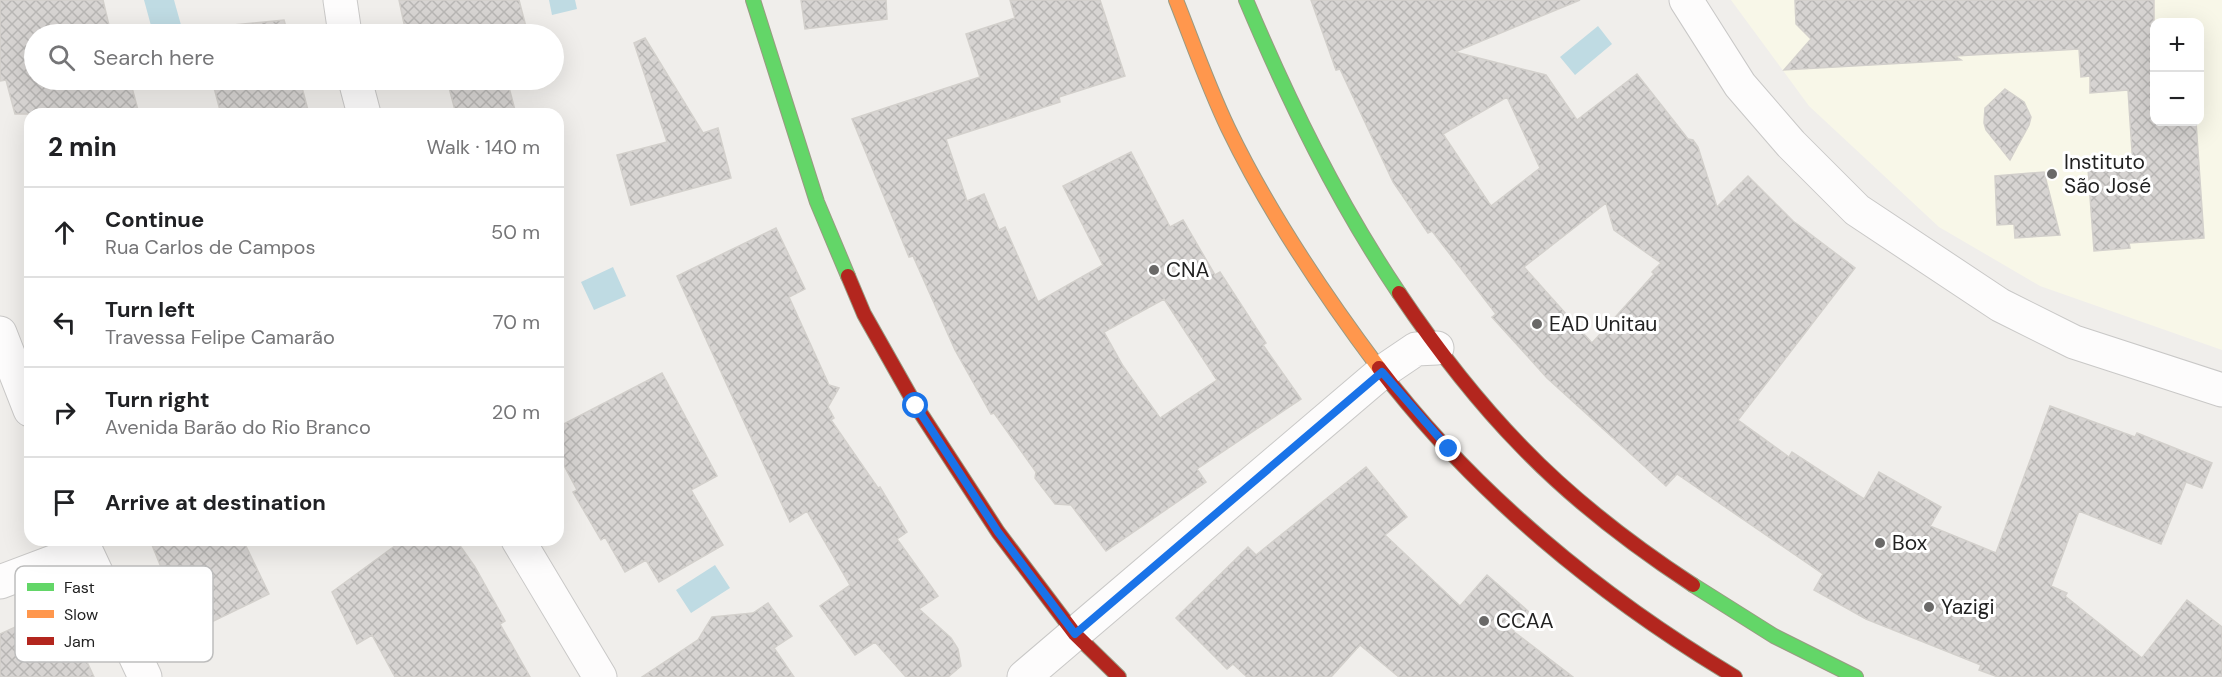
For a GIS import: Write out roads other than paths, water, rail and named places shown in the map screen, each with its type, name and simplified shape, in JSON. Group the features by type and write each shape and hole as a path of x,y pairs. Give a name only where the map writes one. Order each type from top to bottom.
{"main road":[{"path":"753,0 817,202 864,314 916,406 998,532 1075,634 1119,677"},
{"path":"1176,0 1234,141 1281,223 1328,297 1382,372 1493,496 1614,596 1735,677"},
{"path":"1246,0 1308,138 1381,266 1437,348 1527,452 1576,498 1660,562 1749,621 1856,677"}],"street":[{"path":"340,0 344,24"},
{"path":"1686,0 1740,85 1791,144 1857,210 2000,305 2064,336 2222,390"},
{"path":"357,90 362,108"},
{"path":"0,333 24,395"},
{"path":"1024,677 1382,372 1416,349 1437,348"},
{"path":"36,566 81,546"},
{"path":"83,546 93,566"},
{"path":"522,546 600,677"},
{"path":"0,582 15,575"},
{"path":"138,662 145,677"}],"water":[{"path":"144,0 174,0 181,24 151,24"},
{"path":"549,0 575,0 577,9 552,15"},
{"path":"1598,26 1612,44 1575,75 1560,57"},
{"path":"613,267 626,296 594,310 581,282"},
{"path":"715,565 730,588 691,613 676,590"}],"place":[{"name":"Instituto São José","path":"2052,174"},
{"name":"CNA","path":"1154,270"},
{"name":"EAD Unitau","path":"1537,324"},
{"name":"Box","path":"1880,543"},
{"name":"Yazigi","path":"1929,607"},
{"name":"CCAA","path":"1484,621"}]}
